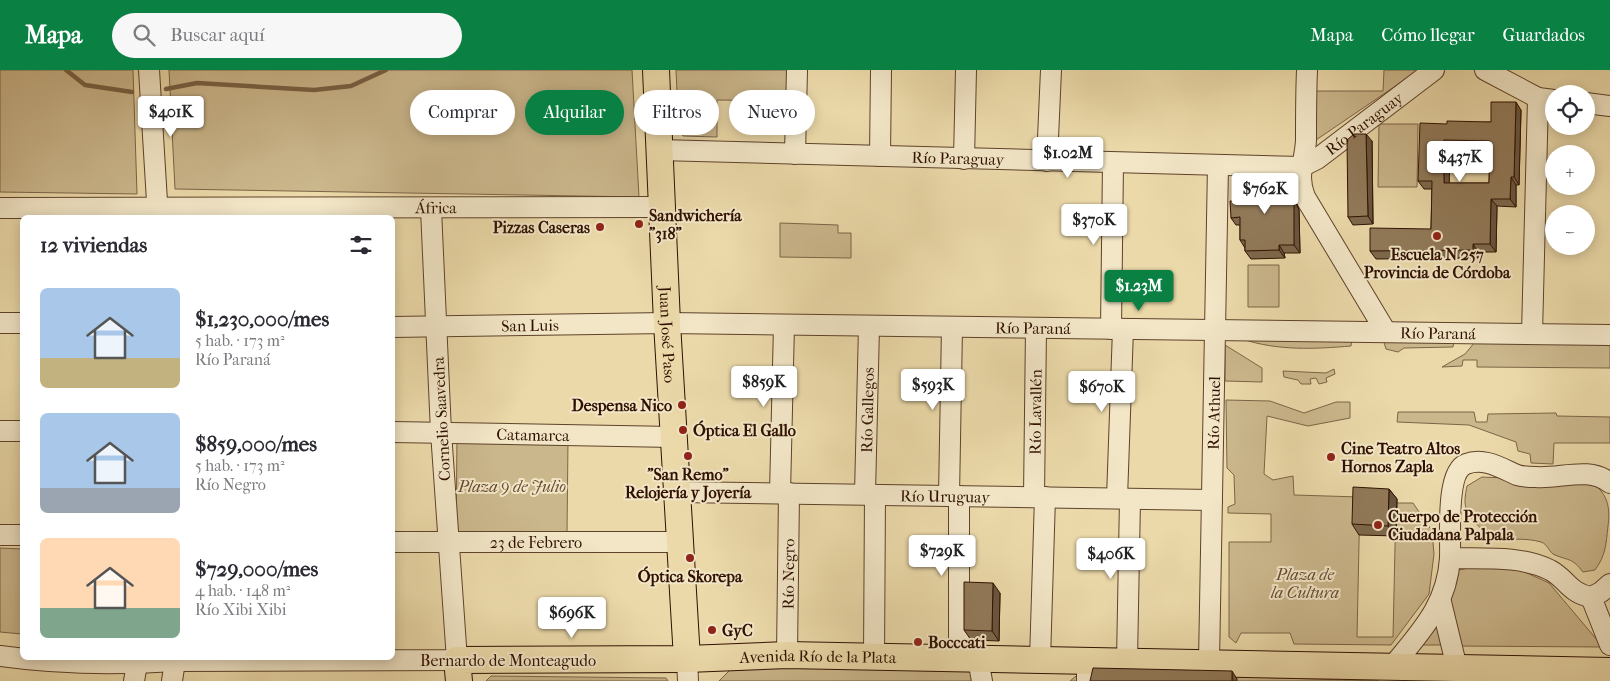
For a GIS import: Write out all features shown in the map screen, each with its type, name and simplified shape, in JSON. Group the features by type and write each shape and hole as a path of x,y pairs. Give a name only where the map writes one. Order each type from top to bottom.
{"main road":[{"name":"Juan José Paso","path":"656,70 687,670"},
{"name":"Avenida Río de la Plata","path":"687,670 786,655 874,657 973,666 1040,660 1087,671 1127,661 1392,667 1446,672 1610,671"},
{"name":"Bernardo de Monteagudo","path":"458,670 687,670"}],"street":[{"path":"149,70 157,213"},
{"path":"795,154 797,70"},
{"path":"880,156 881,70"},
{"path":"964,159 966,70"},
{"path":"1047,161 1051,70"},
{"path":"1307,70 1306,143 1300,167 1300,184 1305,198 1386,332"},
{"name":"Río Paraguay","path":"659,150 1300,167 1317,159 1434,70"},
{"path":"1485,70 1545,99"},
{"path":"1595,104 1610,106"},
{"path":"1532,334 1545,116"},
{"path":"1113,163 1127,661"},
{"name":"Río Athuel","path":"1209,662 1218,165"},
{"name":"África","path":"0,208 157,213 430,208 662,207"},
{"name":"Cornelio Saavedra","path":"430,208 441,432 458,670"},
{"path":"0,323 20,323"},
{"name":"Río Paraná","path":"668,323 1610,335"},
{"name":"San Luis","path":"395,327 668,323"},
{"name":"Río Negro","path":"784,325 786,655"},
{"name":"Río Gallegos","path":"869,326 870,495 874,657"},
{"path":"952,327 954,496 973,666"},
{"name":"Río Lavallén","path":"1036,328 1040,660"},
{"path":"0,431 20,431"},
{"name":"Catamarca","path":"395,432 674,437"},
{"path":"1392,667 1441,602 1448,579 1453,484 1459,469 1465,464 1476,462 1493,464 1519,475 1544,478 1592,474 1602,476 1610,482"},
{"name":"Río Uruguay","path":"677,492 1212,500"},
{"path":"0,535 20,535"},
{"name":"23 de Febrero","path":"395,542 449,544 680,542"},
{"path":"1450,558 1506,559 1541,566 1560,577 1572,590 1591,597 1601,592 1610,584"},
{"path":"1591,597 1610,645"},
{"path":"1441,602 1446,672"},
{"name":"Bernardo de Monteagudo","path":"0,656 20,659"},
{"name":"Bernardo de Monteagudo","path":"27,660 135,672 178,660 458,670"},
{"path":"172,681 178,660"}],"green space":[{"path":"0,70 133,70 137,194 0,192"},
{"path":"169,70 632,70 634,135 636,135 639,197 175,189"},
{"path":"676,70 788,70 788,90 729,90 729,100 719,100 719,90 677,90"},
{"path":"1384,70 1419,70 1316,140 1314,139 1314,91 1383,91"},
{"path":"1379,124 1418,124 1417,187 1378,187"},
{"path":"717,135 717,137 683,136"},
{"path":"780,223 838,225 838,233 851,233 851,258 780,257"},
{"path":"1248,265 1279,265 1279,307 1248,307"},
{"path":"1352,338 1351,346 1310,348 1269,346 1242,339"},
{"path":"1383,339 1454,341 1453,347 1404,348 1398,352 1386,349"},
{"path":"1475,342 1610,345 1610,368 1477,367 1477,360 1463,360 1462,366 1442,367 1465,354"},
{"path":"1225,345 1262,368 1262,382 1225,381"},
{"path":"1334,369 1335,374 1326,378 1327,382 1319,384 1316,378 1310,379 1311,384 1301,384 1298,380 1284,377 1283,371 1326,373"},
{"name":"Plaza de la Cultura","path":"1226,400 1270,401 1304,413 1336,402 1350,402 1350,418 1308,426 1267,416 1264,474 1273,480 1293,476 1294,495 1360,497 1357,637 1393,637 1396,503 1413,503 1432,531 1434,554 1429,594 1391,645 1294,644 1290,633 1241,633 1236,643 1229,637 1229,542 1271,542 1271,514 1228,513 1228,507 1235,504 1234,475 1227,468"},
{"path":"1398,412 1474,412 1476,422 1487,422 1488,414 1556,413 1557,416 1610,417 1610,443 1554,443 1553,464 1531,463 1530,454 1518,451 1516,442 1469,425 1397,422"},
{"name":"Plaza 9 de Julio","path":"457,438 568,440 567,535 456,533"},
{"path":"1482,477 1560,479 1589,483 1597,487 1604,495 1609,515 1605,549 1595,570 1583,572 1570,560 1553,554 1541,542 1498,538 1482,530 1468,513 1465,501 1467,486"},
{"path":"0,548 20,549 20,634 0,632"},
{"path":"1478,566 1516,568 1549,583 1603,647 1456,646 1448,588 1459,570"},
{"path":"1435,616 1448,645 1414,645"},
{"path":"750,664 973,669 993,681 719,681 730,670"},
{"path":"1081,672 1379,681 1070,681"},
{"path":"491,676 666,678 668,681 486,681"}],"building":[{"path":"1491,102 1516,102 1514,177 1511,177 1510,199 1491,199 1490,244 1473,244 1473,250 1370,251 1370,228 1431,229 1432,181 1418,181 1420,123 1447,124 1447,121 1491,122","holes":["1444,140 1490,141 1489,183 1444,183"]},
{"path":"1354,134 1366,134 1368,216 1348,217 1347,140"},
{"path":"1242,181 1285,181 1294,202 1294,245 1279,245 1279,250 1245,251 1245,240 1240,240 1240,217 1231,218 1230,201 1242,201"},
{"path":"1353,487 1389,489 1388,526 1352,524"},
{"path":"964,582 993,583 992,631 964,630"},
{"path":"1093,668 1232,671 1232,681 1090,681"}],"waterway":[{"path":"66,70 85,85 132,92"},
{"path":"166,89 197,83 314,90 351,86 386,70"}],"place":[{"name":"Sandwichería \"318\"","path":"639,224"},
{"name":"Pizzas Caseras","path":"600,227"},
{"name":"Escuela N 257 Provincia de Córdoba","path":"1437,236"},
{"name":"Despensa Nico","path":"682,405"},
{"name":"Óptica El Gallo","path":"683,430"},
{"name":"\"San Remo\" Relojería y Joyería","path":"688,456"},
{"name":"Cine Teatro Altos Hornos Zapla","path":"1331,457"},
{"name":"Cuerpo de Protección Ciudadana Palpala","path":"1378,525"},
{"name":"Óptica Skorepa","path":"690,558"},
{"name":"GyC","path":"712,630"},
{"name":"Bocccati","path":"918,642"}]}
